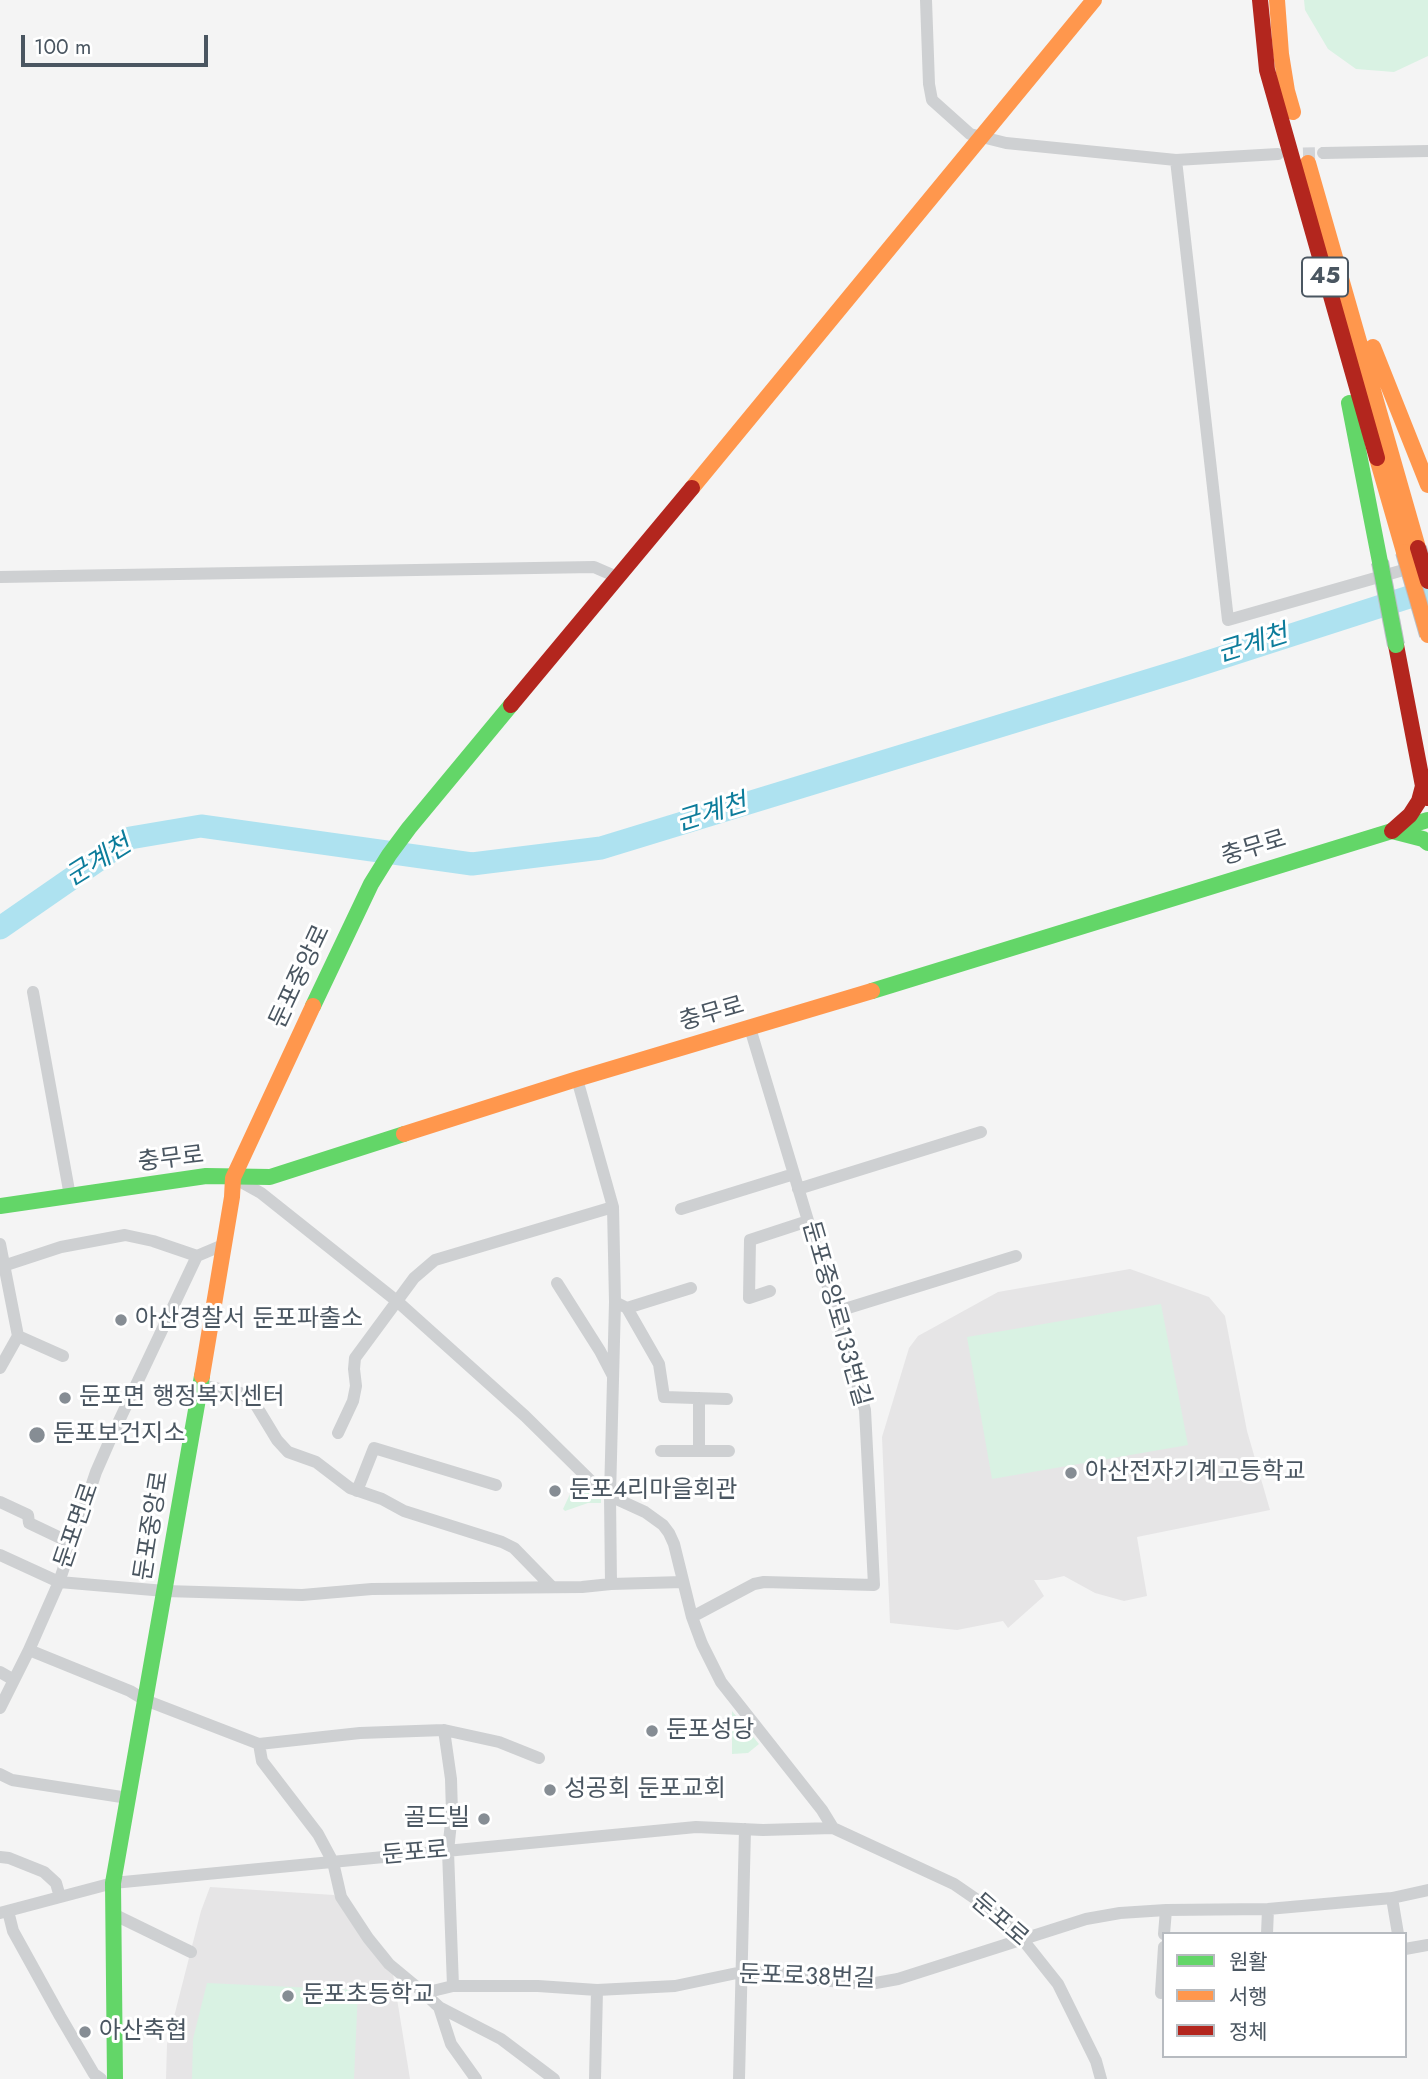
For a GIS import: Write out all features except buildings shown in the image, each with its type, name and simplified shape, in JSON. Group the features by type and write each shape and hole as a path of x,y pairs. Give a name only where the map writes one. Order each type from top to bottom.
{"main road":[{"name":"둔포중앙로","path":"116,2079 113,1883 165,1591 232,1197 233,1178 370,884 409,828 1094,0"},
{"name":"45","path":"1260,0 1267,70 1322,267 1411,550 1428,581"},
{"name":"45","path":"1277,0 1287,91 1411,550 1428,635"},
{"path":"1328,235 1428,485"},
{"path":"1322,267 1426,792 1410,815 1392,831"},
{"name":"충무로","path":"0,1206 206,1176 270,1177 577,1079 1428,820"},
{"path":"1392,831 1423,839 1428,843"}],"street":[{"path":"926,0 932,100 970,134 1006,144 1177,160 1278,154"},
{"path":"1323,153 1428,151"},
{"path":"1177,160 1228,620 1428,562"},
{"path":"0,577 594,567 617,577"},
{"path":"33,992 70,1196"},
{"name":"둔포중앙로133번길","path":"692,1617 754,1584 764,1582 874,1585 865,1410 750,1028"},
{"path":"577,1079 612,1207 621,1305 613,1377 611,1584"},
{"path":"798,1189 981,1132"},
{"path":"681,1209 794,1174"},
{"name":"둔포로","path":"233,1178 261,1193 398,1302 525,1416 596,1486 610,1496 645,1511 669,1533 692,1617 721,1682 833,1828"},
{"path":"338,1433 353,1401 356,1386 355,1358 414,1278 435,1260 612,1207"},
{"path":"770,1291 749,1298 750,1240 808,1221"},
{"path":"2,1267 61,1247 125,1235 197,1256 223,1245"},
{"path":"0,1244 2,1267 18,1336 0,1368"},
{"name":"둔포면로","path":"0,1708 59,1582 110,1440 197,1256"},
{"path":"835,1312 1016,1256"},
{"path":"557,1283 600,1351 613,1377"},
{"path":"621,1305 691,1288"},
{"path":"621,1305 659,1364 664,1397 727,1399"},
{"path":"18,1336 63,1356"},
{"path":"200,1385 240,1392 254,1402 277,1440 288,1452 316,1462 350,1488 382,1499 404,1511 502,1542 522,1555 552,1587"},
{"path":"699,1398 699,1451"},
{"path":"357,1490 374,1448 496,1485"},
{"path":"661,1451 729,1451"},
{"path":"0,1502 28,1515 29,1523 71,1543"},
{"path":"0,1555 59,1582 165,1591 302,1595 339,1590 682,1582"},
{"path":"29,1650 130,1691 145,1700 259,1744 360,1734 444,1730 499,1742 539,1758"},
{"path":"0,1672 14,1680"},
{"path":"444,1730 451,1779 452,1813 448,1851 453,1986"},
{"path":"259,1744 262,1761 318,1834 333,1862 341,1897 389,1964 439,2007 501,2039 554,2079"},
{"path":"0,1774 12,1780 128,1798"},
{"name":"둔포로","path":"4,1912 113,1883 696,1827 833,1828 954,1884 986,1906 1023,1940 1058,1984 1096,2061 1101,2079"},
{"path":"739,2079 745,1829"},
{"path":"0,1857 44,1872 56,1883 61,1897"},
{"name":"둔포로38번길","path":"424,1993 453,1986 538,1986 597,1990 675,1986 742,1972 774,1972 818,1980 870,1984 898,1979 1086,1919 1120,1913 1268,1909 1392,1898 1428,1890"},
{"path":"1392,1898 1398,1932"},
{"path":"1267,1932 1268,1909"},
{"path":"1164,1932 1166,1910"},
{"path":"4,1912 60,2016 94,2074 101,2079"},
{"path":"113,1914 191,1952"},
{"path":"1407,1949 1428,1945"},
{"path":"1161,1993 1162,1978"},
{"path":"595,2079 597,1990"},
{"path":"439,2007 450,2045 476,2079"}],"shaded area":[{"name":"아산전자기계고등학교","path":"1130,1269 1209,1297 1225,1316 1247,1431 1270,1510 1137,1537 1147,1596 1124,1601 1095,1593 1064,1576 1034,1580 1044,1596 1008,1628 1003,1621 957,1630 890,1623 882,1437 909,1348 918,1336 998,1292"},
{"name":"둔포초등학교","path":"210,1887 334,1895 393,1974 410,2079 166,2079 167,2044 201,1911"}],"green space":[{"path":"1304,0 1428,0 1428,56 1394,72 1356,69 1328,49 1305,10"},
{"path":"1161,1304 1188,1445 992,1479 967,1337"},
{"path":"577,1479 601,1497 601,1503 588,1503 565,1511 563,1509"},
{"path":"732,1711 759,1744 748,1753 732,1754"},
{"path":"207,1983 358,1990 354,2079 192,2079 193,2039"}],"waterway":[{"name":"군계천","path":"0,928 130,838 201,826 472,864 601,848 1186,669 1428,591"}],"tunnel":[{"path":"1285,154 1323,153"}],"traffic: fast":[{"path":"1349,403 1380,562"},
{"path":"1380,562 1396,645"},
{"path":"313,1006 371,884 389,855 511,705"},
{"path":"872,991 1428,820"},
{"path":"1392,831 1423,839 1428,843"},
{"path":"0,1206 206,1176 270,1177 404,1134"},
{"path":"115,2079 113,1883 202,1376"}],"traffic: slow":[{"path":"692,488 1094,0"},
{"path":"1277,0 1281,54 1293,112"},
{"path":"1308,163 1418,548"},
{"path":"1373,347 1428,485"},
{"path":"1377,458 1404,552"},
{"path":"1404,552 1428,635"},
{"path":"404,1134 872,991"},
{"path":"202,1376 233,1178 313,1006"}],"traffic: jam":[{"path":"1260,0 1267,70 1377,458"},
{"path":"511,705 692,488"},
{"path":"1418,548 1428,581"},
{"path":"1396,645 1423,786 1428,798"},
{"path":"1392,831 1410,815 1419,801 1423,786"}],"place":[{"name":"아산경찰서 둔포파출소","path":"121,1320"},
{"name":"둔포면 행정복지센터","path":"65,1398"},
{"name":"둔포보건지소","path":"37,1435"},
{"name":"아산전자기계고등학교","path":"1071,1473"},
{"name":"둔포4리마을회관","path":"555,1491"},
{"name":"둔포성당","path":"652,1731"},
{"name":"성공회 둔포교회","path":"550,1790"},
{"name":"골드빌","path":"484,1819"},
{"name":"둔포초등학교","path":"288,1996"},
{"name":"아산축협","path":"85,2032"}]}
